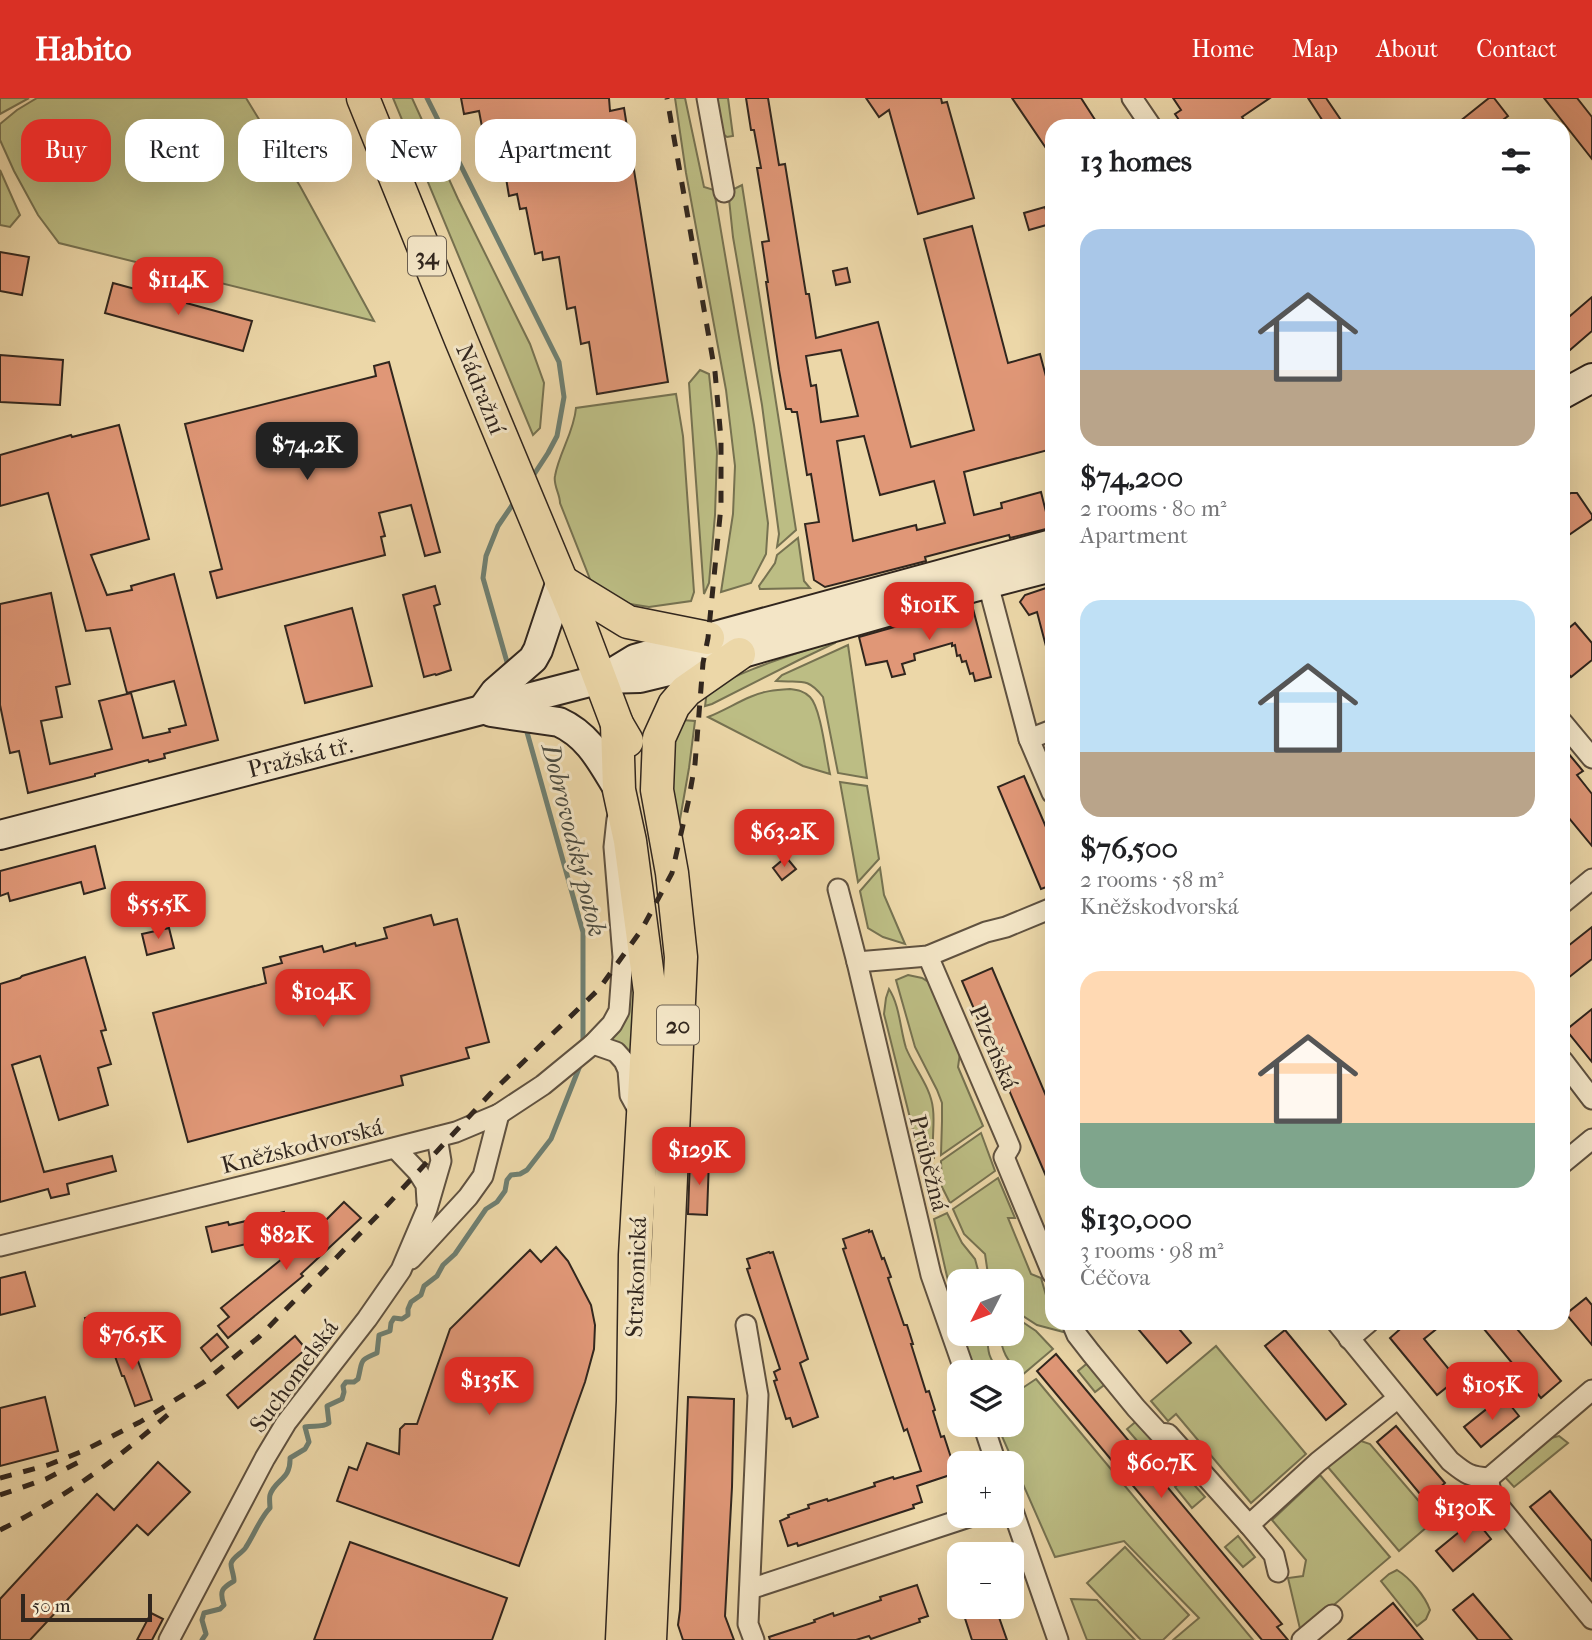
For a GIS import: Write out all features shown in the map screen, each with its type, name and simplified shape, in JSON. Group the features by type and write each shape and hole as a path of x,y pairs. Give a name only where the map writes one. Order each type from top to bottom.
{"main road":[{"name":"Nádražní","path":"363,98 601,680"},
{"path":"561,581 628,622 708,638"},
{"path":"657,790 659,738 674,705 685,691 739,654"},
{"path":"601,680 617,724"},
{"name":"20","path":"617,724 657,790"},
{"name":"20","path":"617,724 619,790"},
{"name":"Strakonická","path":"619,790 630,841 650,992 635,1255 622,1640"},
{"name":"Strakonická","path":"650,1640 681,957 672,873 657,790"}],"street":[{"path":"707,98 724,192"},
{"path":"1140,101 1148,119"},
{"path":"1570,390 1592,378"},
{"name":"Pražská tř.","path":"0,835 494,706 533,709 601,680 635,660 1045,546"},
{"name":"Pražská tř.","path":"601,680 640,678 739,654 1045,569"},
{"path":"494,706 538,650 561,581"},
{"path":"988,584 1028,739 1045,777"},
{"path":"533,709 585,738 619,790"},
{"path":"1570,731 1592,758"},
{"path":"1028,739 1045,733"},
{"name":"Kněžskodvorská","path":"0,1247 437,1137 499,1114 543,1085 592,1044 612,1024 619,1012 623,957 614,847 619,790"},
{"path":"1570,898 1592,879"},
{"name":"Průběžná","path":"838,889 932,1275 961,1360"},
{"path":"857,962 928,956 1045,911"},
{"name":"Plzeňská","path":"928,956 1010,1147 1004,1157 1045,1256"},
{"path":"592,1044 616,1052 624,1061 628,1070 630,1095 643,1120"},
{"path":"1570,1070 1592,1099"},
{"path":"401,1270 468,1197 483,1176 499,1114"},
{"name":"Suchomelská","path":"169,1640 264,1458 297,1408 367,1319 401,1270 427,1209 441,1161 437,1137"},
{"path":"1570,1157 1592,1139"},
{"path":"395,1147 426,1185 427,1209"},
{"path":"746,1325 758,1395 748,1624 754,1640"},
{"path":"1075,1330 1136,1408 1159,1433 1168,1434 1249,1525 1274,1555 1278,1572"},
{"path":"1342,1330 1450,1461 1465,1474 1473,1477 1489,1478 1592,1390"},
{"path":"1349,1339 1360,1330"},
{"path":"1249,1525 1318,1462 1398,1398"},
{"path":"1489,1478 1492,1496 1500,1507 1592,1619"},
{"path":"750,1589 947,1524"},
{"path":"1019,1528 1058,1640"},
{"path":"1302,1640 1332,1615"}],"green space":[{"path":"0,98 29,98 0,114"},
{"path":"37,98 246,98 259,119 238,119 238,182 298,182 374,321 59,243 38,215 14,171 0,140 0,124"},
{"path":"393,98 412,98 422,119 402,119"},
{"path":"675,98 685,98 704,187 714,190 768,523 766,554 751,583 721,592 733,514 735,466 726,390"},
{"path":"716,98 728,98 733,136 727,137 723,134"},
{"path":"0,170 20,215 10,227 0,225"},
{"path":"428,182 450,182 530,344 544,383 540,428 533,435"},
{"path":"742,185 796,530 777,547 779,534 762,405 729,199 730,191"},
{"path":"700,370 709,374 717,452 709,583 704,594 689,383"},
{"path":"676,394 683,436 694,592 691,601 649,607 624,603 601,595 590,579 560,503 555,479 557,467 576,408"},
{"path":"798,538 804,581 810,588 760,589 759,586 775,563 777,555"},
{"path":"838,639 835,643 705,706 707,691 755,668"},
{"path":"848,645 867,778 838,773 823,697 817,690 803,682 776,681 782,675"},
{"path":"790,689 805,693 814,703 830,774 803,766 708,717 755,695"},
{"path":"682,720 695,721 679,825 672,785 671,758 676,732"},
{"path":"840,782 867,786 879,859 858,882"},
{"path":"880,868 884,895 905,944 883,937 868,928 860,891"},
{"path":"636,917 637,1090 607,1041"},
{"path":"908,975 930,983 961,1046 958,1067 983,1126 941,1155 942,1103 915,1047 896,980"},
{"path":"889,989 898,1010 906,1048 932,1101 934,1158 922,1166 884,1014"},
{"path":"981,1133 995,1171 950,1203 942,1187 941,1161"},
{"path":"934,1166 936,1186 927,1189 923,1172"},
{"path":"998,1178 1015,1218 1008,1218 1031,1274 1041,1278 1045,1292 1045,1327 1024,1317 1024,1269 987,1269 985,1254 964,1234 953,1209"},
{"path":"938,1192 945,1207 932,1212 928,1195"},
{"path":"947,1213 962,1243 975,1259 978,1269 947,1269 947,1276 934,1219"},
{"path":"1024,1323 1053,1349 1024,1373 1024,1360 1008,1360 1002,1347 1024,1346"},
{"path":"966,1346 988,1346 992,1360 971,1360"},
{"path":"1216,1346 1306,1454 1251,1503 1176,1414 1168,1421 1151,1401"},
{"path":"1090,1361 1108,1382 1095,1392 1078,1371"},
{"path":"1036,1379 1253,1640 1173,1640 1199,1618 1124,1541 1055,1557 1024,1486 1024,1451 1008,1451 1002,1437 1024,1437 1024,1387"},
{"path":"1139,1419 1157,1440 1145,1450 1127,1429"},
{"path":"1559,1436 1568,1443 1514,1487 1504,1476 1551,1438"},
{"path":"1358,1440 1370,1444 1435,1520 1399,1551 1327,1466"},
{"path":"1320,1475 1390,1557 1301,1633 1288,1578 1303,1576 1306,1560 1272,1520"},
{"path":"1187,1477 1205,1497 1192,1508 1175,1487"},
{"path":"1238,1536 1255,1557 1243,1567 1225,1547"},
{"path":"1125,1547 1189,1615 1163,1640 1141,1640 1087,1583"},
{"path":"1397,1570 1416,1588 1430,1610 1426,1619 1417,1626 1381,1581"},
{"path":"1071,1599 1097,1600 1135,1640 1087,1640"}],"building":[{"path":"461,98 609,98 610,111 624,108 626,119 481,119 479,111 464,114"},
{"path":"746,98 768,98 779,165 785,164 806,294 809,294 816,338 878,322 911,447 974,430 924,239 972,226 1008,363 1040,354 1045,373 1045,451 964,472 974,515 1002,508 1001,503 1041,492 1045,508 1045,529 978,543 925,557 926,561 825,587 814,580 805,524 819,522 811,474 807,475 797,412 786,409 779,370 766,282 762,242 769,241 757,168 761,168 754,130 751,130","holes":["841,350 858,416 821,422 816,385 811,386 806,356","864,436 880,495 934,481 945,523 917,530 916,525 853,541 837,441"]},
{"path":"866,98 941,98 942,103 947,102 974,198 918,214 889,110 879,117"},
{"path":"1012,98 1081,98 1094,119 1045,119 1045,147"},
{"path":"1173,98 1270,98 1242,117 1243,119 1178,119 1175,114 1181,110"},
{"path":"1308,98 1326,98 1340,119 1322,119"},
{"path":"1489,98 1494,98 1508,116 1504,119 1463,119"},
{"path":"1544,98 1577,98 1592,117 1592,159 1570,131 1570,119 1561,119"},
{"path":"507,182 636,182 668,382 597,394 589,342 581,344 575,307 567,309 559,257 543,260 542,252 535,254 526,208 520,209 517,194 509,196"},
{"path":"1045,207 1045,225 1029,230 1024,213"},
{"path":"0,252 29,257 22,295 0,291"},
{"path":"847,268 850,282 836,285 833,271"},
{"path":"113,283 252,321 243,351 105,313"},
{"path":"1592,297 1592,331 1570,350 1570,316"},
{"path":"0,355 63,360 60,405 0,402"},
{"path":"389,362 440,552 425,556 411,505 379,513 385,536 381,537 385,555 217,598 210,572 222,569 185,424 376,376 374,366"},
{"path":"119,425 149,539 91,555 107,595 132,590 131,586 174,574 218,740 164,754 165,758 149,762 148,760 28,793 19,751 10,753 0,705 0,604 51,593 70,684 56,687 62,717 41,721 50,764 112,749 99,701 131,693 143,738 186,725 174,681 127,693 110,628 86,631 48,493 0,506 0,455"},
{"path":"1577,493 1592,519 1570,534 1570,494"},
{"path":"435,586 440,604 434,606 451,670 424,677 403,595"},
{"path":"1045,588 1045,642 1037,612 1029,615 1020,602 1025,595"},
{"path":"972,605 991,677 975,681 966,661 962,662 960,655 957,656 952,643 914,654 915,660 902,664 905,674 892,677 887,661 866,665 859,637"},
{"path":"352,608 372,686 305,703 285,626"},
{"path":"1575,623 1592,643 1592,660 1571,677 1570,676 1570,627"},
{"path":"1570,755 1583,771 1577,775 1592,794 1592,846 1570,819"},
{"path":"1024,776 1045,825 1045,888 1041,889 998,787"},
{"path":"95,846 105,888 84,894 81,882 10,901 8,893 0,896 0,871"},
{"path":"786,857 796,869 782,880 773,868"},
{"path":"431,915 434,925 457,919 489,1042 466,1048 469,1058 401,1076 403,1085 188,1142 153,1013 266,983 263,968 282,963 280,957 322,946 324,952 387,938 384,928"},
{"path":"1592,927 1592,959 1570,976 1570,944"},
{"path":"169,928 174,948 147,955 142,934"},
{"path":"85,957 106,1030 101,1031 111,1064 98,1068 108,1105 59,1120 40,1056 12,1065 44,1172 112,1156 116,1171 67,1184 69,1194 51,1198 48,1189 0,1202 0,984"},
{"path":"992,968 1045,1093 1045,1174 962,981"},
{"path":"1592,1009 1592,1062 1570,1035 1570,1027"},
{"path":"690,1159 709,1159 707,1215 688,1214"},
{"path":"344,1202 361,1218 301,1274 303,1276 228,1338 218,1326 229,1317 221,1308 293,1250 294,1255"},
{"path":"284,1212 289,1234 212,1252 206,1227 228,1222 229,1225"},
{"path":"872,1231 882,1259 884,1258 891,1277 888,1278 904,1325 907,1325 926,1392 929,1391 941,1437 944,1436 949,1451 947,1476 917,1486 922,1502 913,1505 914,1508 798,1546 797,1543 788,1546 780,1521 789,1517 788,1515 809,1508 808,1505 875,1486 874,1483 921,1471 907,1429 904,1431 843,1249 846,1248 843,1239"},
{"path":"556,1247 568,1261 591,1305 595,1325 594,1349 585,1382 519,1566 337,1501 349,1467 357,1470 367,1443 399,1454 400,1429 405,1424 417,1424 450,1329 530,1250 541,1262"},
{"path":"773,1252 808,1359 800,1363 818,1417 793,1427 790,1418 786,1419 774,1381 777,1380 774,1372 780,1369 747,1269 750,1268 747,1259"},
{"path":"25,1272 35,1306 0,1315 0,1278"},
{"path":"1586,1298 1592,1305 1592,1345 1570,1319 1570,1311"},
{"path":"100,1315 104,1332 89,1336 85,1318"},
{"path":"1139,1330 1180,1330 1191,1343 1167,1363"},
{"path":"1285,1330 1346,1404 1326,1420 1265,1346"},
{"path":"1399,1330 1435,1330 1424,1339 1457,1379 1437,1395 1390,1338"},
{"path":"1485,1330 1518,1330 1561,1381 1541,1398"},
{"path":"217,1334 228,1347 211,1361 201,1348"},
{"path":"295,1336 306,1349 238,1408 227,1395"},
{"path":"130,1339 152,1400 135,1406 111,1345"},
{"path":"1056,1354 1282,1624 1277,1627 1288,1640 1262,1640 1037,1371"},
{"path":"1503,1396 1519,1416 1481,1447 1464,1427"},
{"path":"45,1397 58,1451 0,1466 0,1408"},
{"path":"688,1397 734,1399 725,1616 734,1640 683,1640 678,1625"},
{"path":"1396,1426 1445,1483 1425,1500 1377,1442"},
{"path":"158,1462 190,1492 148,1535 137,1525 30,1640 0,1640 0,1599 97,1494 114,1510"},
{"path":"1550,1491 1592,1541 1592,1581 1530,1507"},
{"path":"1475,1519 1491,1539 1453,1571 1436,1551"},
{"path":"350,1542 507,1598 492,1640 314,1640"},
{"path":"917,1585 928,1616 919,1619 920,1622 871,1639 869,1636 856,1640 770,1640 769,1637 815,1622 814,1620 833,1613 834,1616"},
{"path":"1473,1594 1512,1640 1478,1640 1453,1610"},
{"path":"1393,1603 1423,1640 1348,1640"},
{"path":"151,1613 163,1619 152,1640 137,1640"},
{"path":"965,1619 1000,1619 1007,1640 972,1640"}],"waterway":[{"name":"Dobrovodský potok","path":"427,98 559,362 564,397 557,436 531,479"},
{"name":"Dobrovodský potok","path":"509,669 483,578 486,556 498,526 515,501"},
{"name":"Dobrovodský potok","path":"525,725 583,932 583,1047"},
{"name":"Dobrovodský potok","path":"202,1640 206,1634 202,1620 204,1613 220,1609 224,1605 223,1590 234,1581 232,1562 245,1549 270,1508 270,1495 288,1471 290,1458 305,1449 309,1442 305,1427 329,1423 327,1406 342,1399 346,1382 358,1379 362,1362 377,1353 379,1335 390,1331 394,1318 402,1319 408,1315 411,1302 421,1295 424,1286 437,1276 443,1265 455,1254 486,1209 497,1202 511,1175 527,1170 551,1139 581,1063"}],"railway":[{"path":"0,1478 48,1465 83,1451 140,1422 204,1382 259,1337 377,1216 491,1093 599,989 642,929 672,873 695,764 703,663 708,638 721,506 721,439 715,372 667,98"},
{"path":"0,1530 91,1476 173,1410"},
{"path":"0,1495 46,1479 79,1462"}]}
